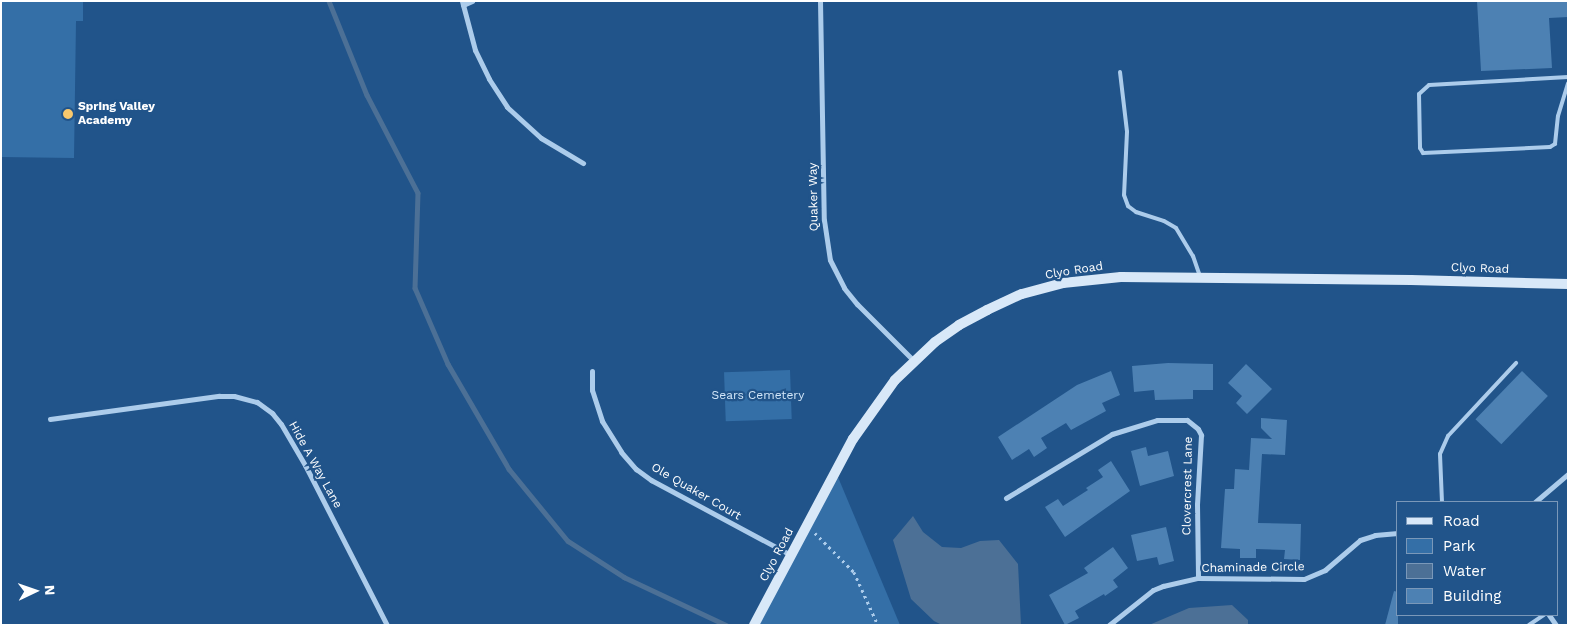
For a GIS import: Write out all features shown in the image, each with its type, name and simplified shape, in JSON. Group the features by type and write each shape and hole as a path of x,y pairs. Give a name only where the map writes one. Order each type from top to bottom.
{"street":[{"path":"472,1 462,3 475,50 489,79 507,107 541,138 583,163"},
{"name":"Quaker Way","path":"820,1 824,220 830,260 844,288 857,304 914,361"},
{"name":"Clyo Road","path":"754,625 853,439 895,380 914,361 959,325 987,310 1030,292 1092,279 1201,278 1568,284"},
{"name":"Ole Quaker Court","path":"592,371 592,390 602,422 621,452 636,469 651,480 791,555"},
{"name":"Hide A Way Lane","path":"50,419 219,396 234,396 257,402 272,413 282,424 387,625"},
{"name":"Clovercrest Lane","path":"1006,498 1112,434 1157,420 1187,420 1198,429 1201,435 1197,504 1198,578"},
{"path":"1535,501 1568,474"},
{"name":"Chaminade Circle","path":"1109,625 1153,590 1181,581 1198,578 1304,579 1325,570 1360,540 1375,535 1396,533"}],"lane":[{"path":"1120,72 1127,132 1124,195 1128,206 1136,212 1164,220 1176,228 1193,256 1201,278"},
{"path":"1568,77 1429,85 1419,94 1420,148 1423,153 1550,147 1555,144 1558,116 1568,84"},
{"path":"1442,501 1440,454 1448,436 1516,364"},
{"path":"1530,625 1543,616"}],"path":[{"path":"806,526 854,572 878,625"}],"green space":[{"path":"1,1 83,1 83,21 76,21 74,158 1,157"},
{"name":"Sears Cemetery","path":"790,370 792,419 726,421 724,372"},
{"path":"835,470 900,625 754,625"}],"water":[{"path":"913,516 923,532 942,547 961,548 980,541 999,540 1018,564 1021,625 942,625 934,621 911,599 893,540"},
{"path":"1232,605 1248,620 1248,625 1149,625 1189,608"}],"building":[{"path":"1477,1 1568,1 1568,17 1549,18 1552,68 1481,71"},
{"path":"1168,363 1213,364 1213,390 1193,390 1193,399 1155,400 1154,390 1134,392 1132,366"},
{"path":"1246,364 1272,389 1247,414 1236,403 1242,396 1228,383"},
{"path":"1111,371 1120,395 1102,403 1106,411 1071,430 1066,423 1041,438 1047,448 1034,457 1029,449 1012,460 998,437 1077,385"},
{"path":"1522,371 1548,396 1501,444 1475,419"},
{"path":"1261,418 1287,420 1285,455 1262,454 1258,523 1301,524 1300,560 1284,559 1285,550 1256,549 1256,558 1240,558 1240,549 1221,548 1225,489 1234,489 1235,469 1249,470 1251,438 1272,439 1261,428"},
{"path":"1146,447 1148,456 1168,451 1174,476 1140,486 1131,451"},
{"path":"1111,461 1130,491 1065,537 1045,507 1058,499 1063,506 1088,490 1086,488 1103,477 1098,470"},
{"path":"1166,527 1174,561 1159,565 1157,557 1137,561 1131,535"},
{"path":"1113,547 1128,568 1113,580 1118,587 1105,596 1104,594 1075,611 1079,618 1065,625 1049,595 1088,573 1084,568"},
{"path":"1394,591 1396,592 1398,625 1385,625"}],"waterway":[{"path":"329,1 367,95 418,193 415,288 448,364 509,469 568,541 624,577 726,625"}],"place":[{"name":"Spring Valley Academy","path":"68,114"}]}
